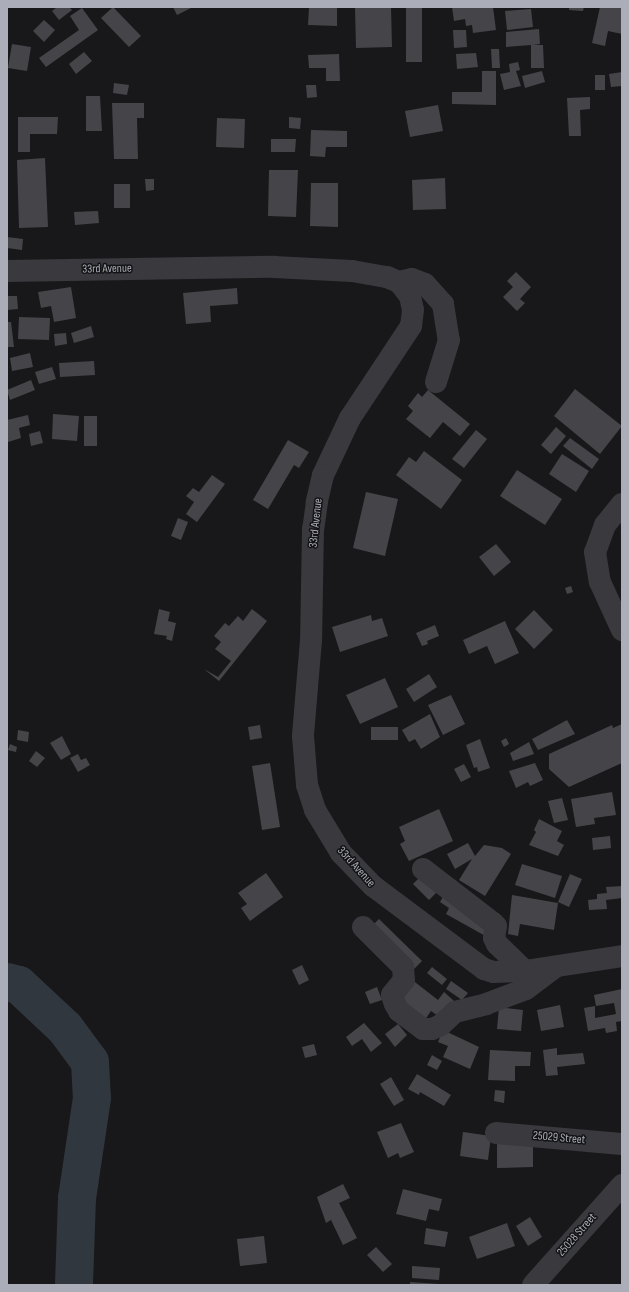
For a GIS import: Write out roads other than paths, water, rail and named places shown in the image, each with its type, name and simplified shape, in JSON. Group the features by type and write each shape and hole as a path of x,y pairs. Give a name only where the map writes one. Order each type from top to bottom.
{"street":[{"name":"33rd Avenue","path":"7,271 274,267 352,271 399,282 410,296 413,310 411,326 350,418 323,475 317,502 314,529 311,640 303,736 307,785 316,810 341,853 373,886 484,969 493,972 525,971 554,968 622,956"},
{"path":"399,282 412,279 425,284 443,304 449,340 436,382"},
{"path":"622,504 605,525 595,552 600,582 622,630"},
{"path":"424,869 496,926 494,938 497,944 525,971"},
{"path":"363,927 403,967 404,980 392,995 399,1012 423,1028 432,1029 441,1025 455,1012 486,1004 526,989 554,968"},
{"name":"25029 Street","path":"496,1133 622,1144"},
{"name":"25028 Street","path":"533,1285 622,1185"}],"waterway":[{"path":"7,982 19,985 65,1028 90,1062 92,1098 77,1198 74,1285"}]}
